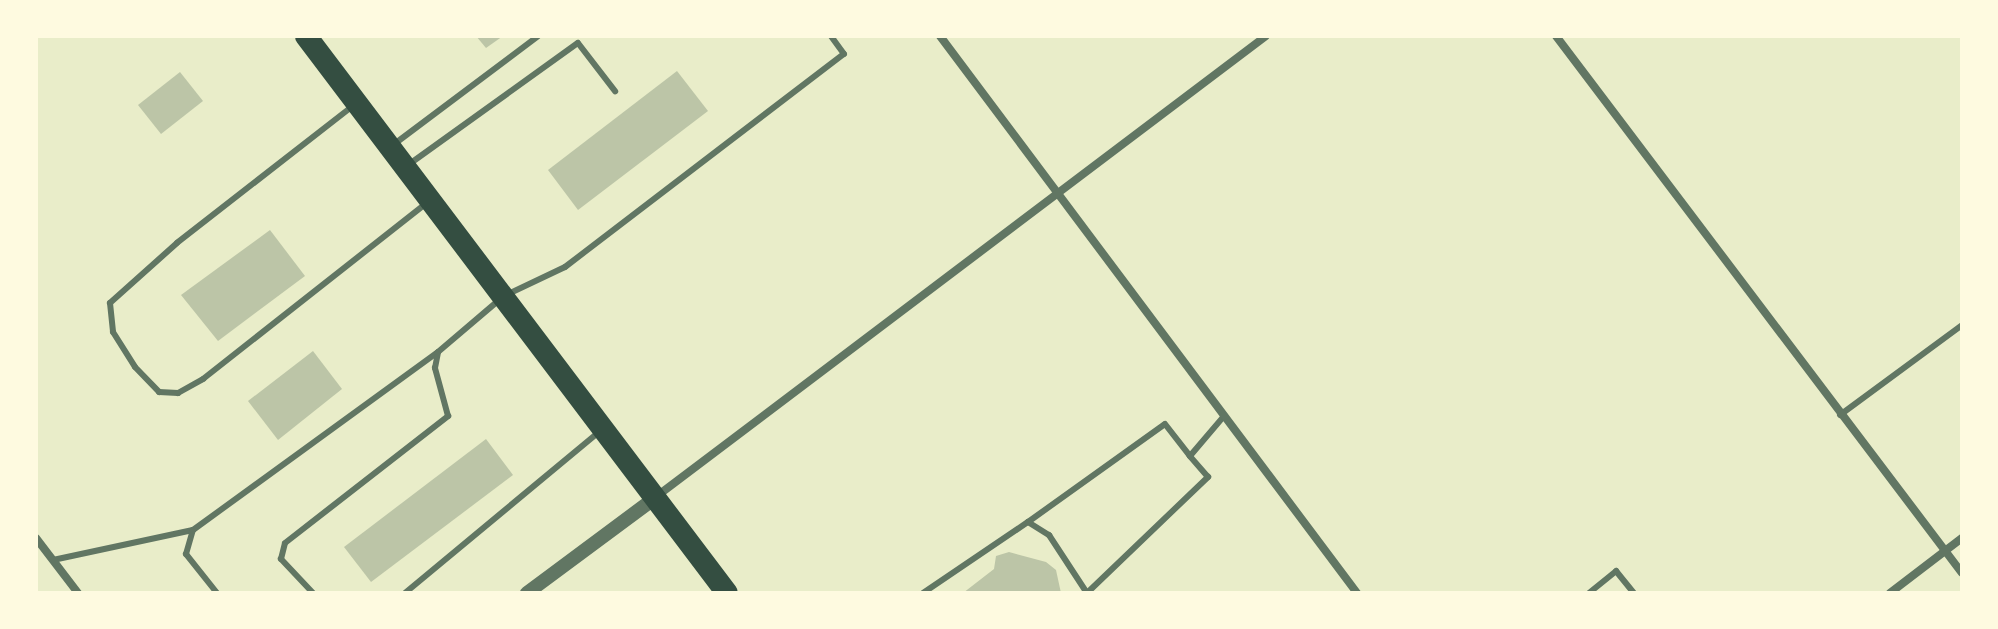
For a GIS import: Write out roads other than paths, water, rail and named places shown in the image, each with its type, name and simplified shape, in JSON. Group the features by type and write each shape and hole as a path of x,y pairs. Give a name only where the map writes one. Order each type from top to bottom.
{"highway":[{"path":"306,36 727,593"}],"street":[{"path":"940,36 1357,593"},
{"path":"527,593 1266,36"},
{"path":"1556,36 1962,573"},
{"path":"36,538 78,593"},
{"path":"1890,593 1962,538"}],"lane":[{"path":"390,147 538,36"},
{"path":"53,560 193,530 438,352 503,296 565,267 844,54 831,36"},
{"path":"405,167 578,43 615,91"},
{"path":"356,103 177,243 110,303 113,332 135,367 159,392 178,393 203,379 430,200"},
{"path":"1840,415 1962,325"},
{"path":"313,593 281,559 285,543 448,416 435,368 438,352"},
{"path":"1190,456 1224,416"},
{"path":"923,593 1165,424 1208,477 1087,593 1049,535 1028,522"},
{"path":"405,593 603,429"},
{"path":"193,530 186,554 217,593"},
{"path":"1589,593 1616,571 1634,593"}]}
